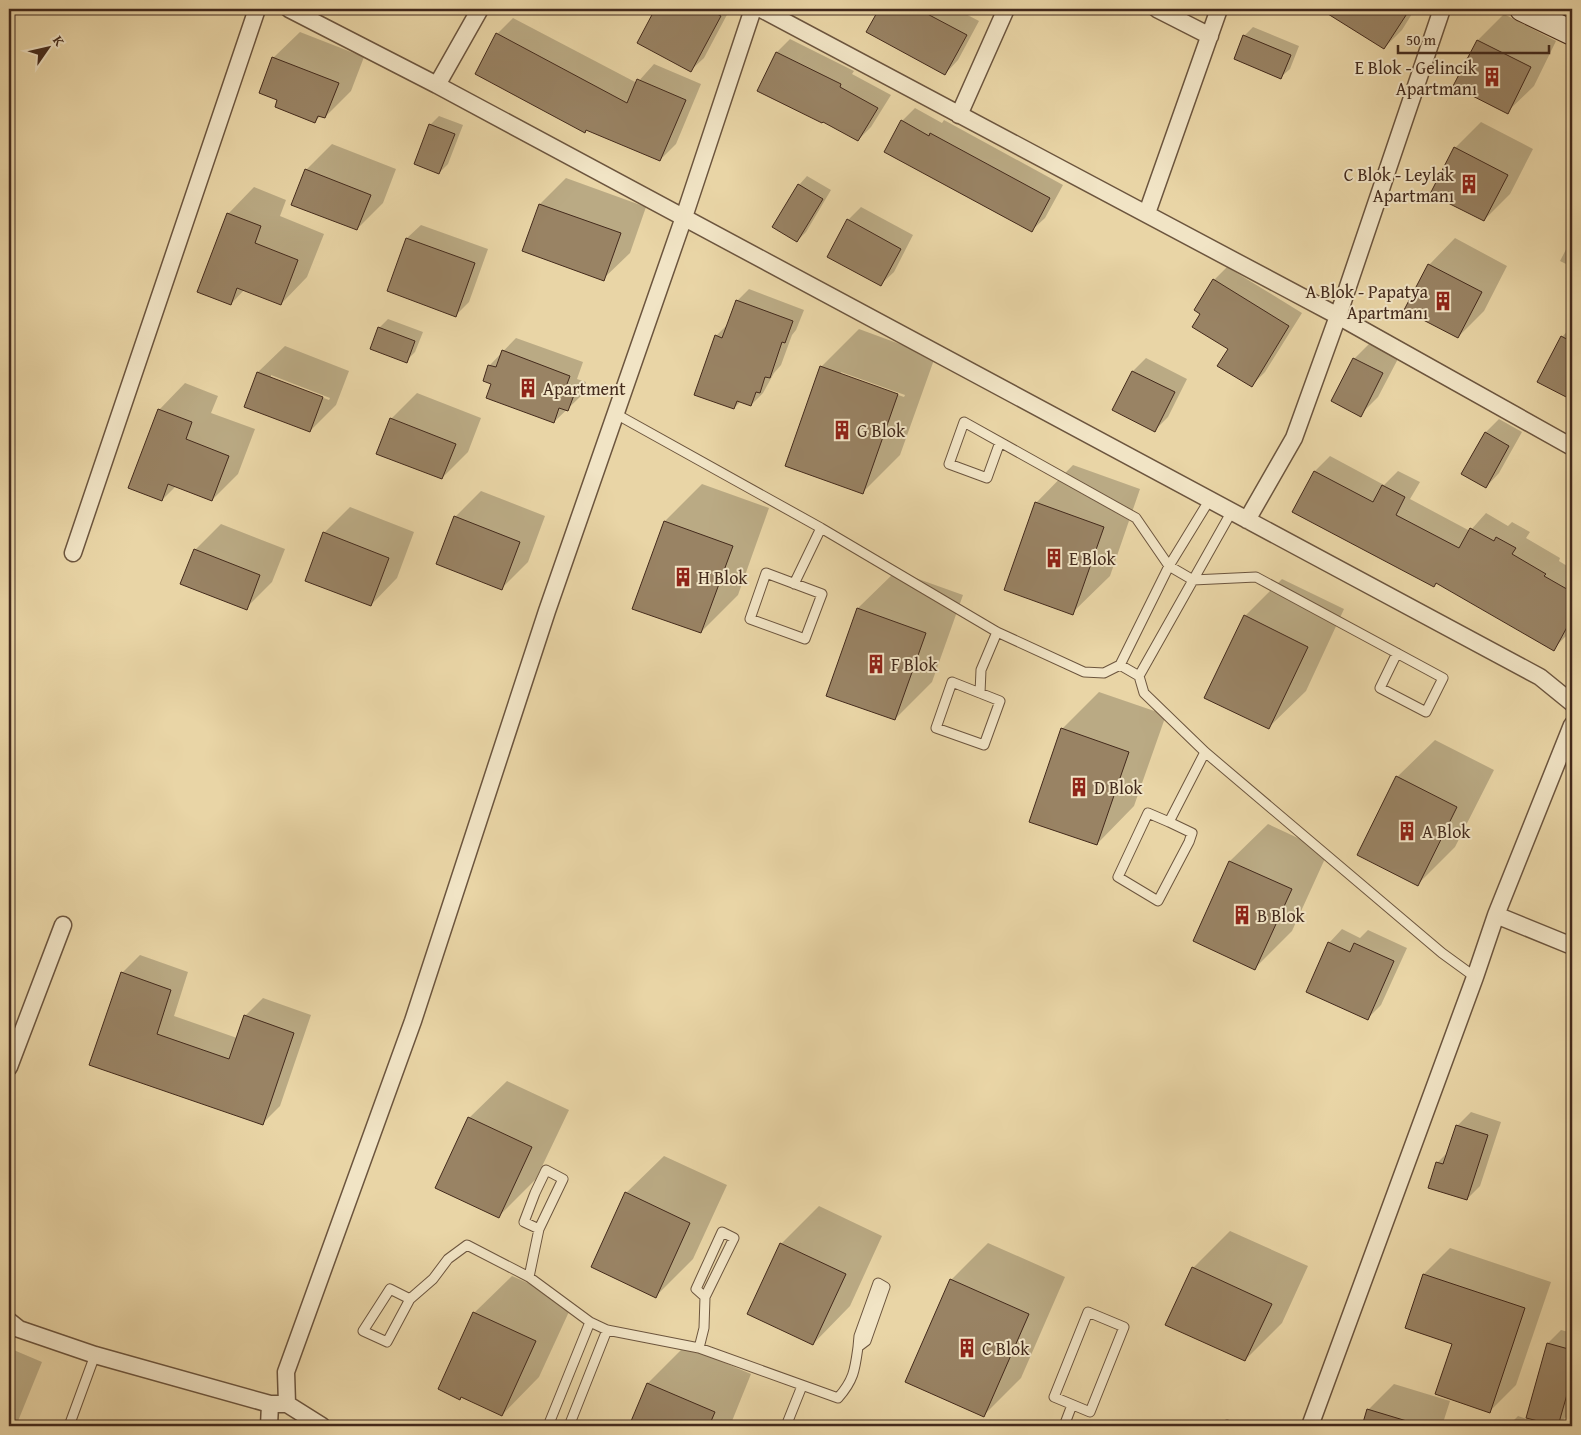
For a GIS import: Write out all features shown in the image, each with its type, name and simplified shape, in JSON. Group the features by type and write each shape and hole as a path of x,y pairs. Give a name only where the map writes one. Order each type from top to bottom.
{"street":[{"path":"72,554 257,9"},
{"path":"289,9 437,85 1540,677 1572,703"},
{"path":"437,85 480,9"},
{"path":"287,1404 286,1372 413,1021 547,611 684,217 753,9"},
{"path":"760,9 1338,316 1572,447"},
{"path":"959,115 1006,9"},
{"path":"1157,9 1210,36"},
{"path":"1147,213 1220,9"},
{"path":"1248,520 1294,438 1338,316 1442,9"},
{"path":"1522,9 1572,33"},
{"path":"1310,1426 1496,915 1572,725"},
{"path":"1496,915 1572,946"},
{"path":"9,1067 63,924"},
{"path":"9,1321 19,1328 95,1355 270,1404 287,1404 322,1426"},
{"path":"268,1426 270,1404"}],"lane":[{"path":"616,414 821,528 997,632 1084,672 1104,673 1120,666 1169,566 1210,499"},
{"path":"1000,442 988,478 949,464 964,422 1000,442 1136,518 1169,566 1193,580 1256,577 1397,653 1443,678 1426,712 1380,688 1397,653"},
{"path":"1232,511 1139,676 1144,693 1205,752 1442,953 1475,977"},
{"path":"794,584 821,528"},
{"path":"766,573 794,584 822,594 805,640 750,619 766,573"},
{"path":"980,693 981,670 997,632"},
{"path":"1120,666 1139,676"},
{"path":"952,682 980,693 1000,701 984,745 936,728 952,682"},
{"path":"1169,822 1205,752"},
{"path":"1148,813 1169,822 1192,833 1158,901 1118,877 1148,813"},
{"path":"529,1277 539,1229 562,1179 546,1170 524,1222 539,1229"},
{"path":"698,1348 704,1328 705,1297 734,1238 722,1232 696,1289 705,1297"},
{"path":"410,1298 390,1289 363,1331 387,1342 410,1298 433,1279 448,1259 467,1245 529,1277 590,1322 607,1330 698,1348 838,1398 845,1390 854,1373 859,1336 878,1283 886,1287 866,1341 858,1347"},
{"path":"1088,1312 1124,1327 1090,1412 1072,1404 1054,1397 1088,1312"},
{"path":"548,1426 590,1322"},
{"path":"569,1426 607,1330"},
{"path":"69,1426 95,1355"},
{"path":"786,1426 802,1386"},
{"path":"1064,1426 1072,1404"},
{"path":"1227,1426 1231,1426"}],"building":[{"path":"655,9 708,9 721,16 691,72 637,43"},
{"path":"879,9 918,9 967,35 945,75 866,32"},
{"path":"1320,9 1410,9 1384,49"},
{"path":"496,33 627,103 637,79 686,100 660,161 586,130 585,133 475,74"},
{"path":"1243,35 1291,55 1281,79 1234,59"},
{"name":"E Blok - Gelincik Apartmanı","path":"1477,40 1531,67 1508,114 1453,86"},
{"path":"776,52 841,84 840,87 878,108 858,141 757,91"},
{"path":"272,57 339,83 325,118 318,116 315,123 275,107 277,100 259,93"},
{"path":"901,120 929,136 930,133 1050,198 1032,232 884,152"},
{"path":"429,124 455,134 439,174 414,164"},
{"name":"C Blok - Leylak Apartmanı","path":"1454,147 1508,175 1484,221 1430,194"},
{"path":"305,169 371,195 357,230 291,205"},
{"path":"798,184 823,199 797,242 772,227"},
{"path":"539,204 621,233 604,281 522,251"},
{"path":"227,213 261,226 255,243 298,260 281,305 237,288 231,305 197,292"},
{"path":"847,219 901,249 881,286 827,257"},
{"path":"406,238 475,263 456,317 387,291"},
{"name":"A Blok - Papatya Apartmanı","path":"1428,264 1482,292 1458,338 1404,310"},
{"path":"1213,279 1289,326 1252,387 1217,366 1228,349 1192,327 1200,314 1194,310"},
{"path":"736,300 793,321 785,343 782,342 770,378 765,377 760,393 756,392 751,406 737,401 734,409 694,395 715,335 722,338"},
{"path":"378,327 415,341 407,363 370,349"},
{"path":"1561,336 1572,342 1572,400 1537,382"},
{"name":"Apartment","path":"502,350 570,376 564,392 574,395 568,411 559,408 554,423 486,398 491,384 483,381 488,365 496,367"},
{"path":"1353,358 1383,373 1361,417 1331,401"},
{"name":"G Blok","path":"820,366 898,394 863,494 785,466"},
{"path":"1132,371 1175,392 1155,432 1112,410"},
{"path":"257,372 323,397 310,432 244,407"},
{"path":"158,409 192,422 186,439 229,456 212,501 168,484 162,501 128,488"},
{"path":"390,418 456,444 442,479 376,454"},
{"path":"1485,432 1509,446 1486,488 1461,474"},
{"path":"1314,471 1373,502 1382,485 1405,497 1396,515 1459,548 1470,528 1494,541 1496,537 1516,548 1512,554 1572,592 1572,618 1554,651 1436,583 1434,587 1292,512"},
{"name":"E Blok","path":"1035,502 1104,527 1073,615 1004,590"},
{"path":"454,516 520,542 502,590 436,564"},
{"name":"H Blok","path":"664,521 733,546 701,633 632,609"},
{"path":"323,532 389,558 371,606 305,581"},
{"path":"194,549 260,575 247,610 180,584"},
{"name":"F Blok","path":"857,608 926,633 895,720 826,696"},
{"path":"1244,615 1308,647 1269,729 1204,698"},
{"name":"D Blok","path":"1061,728 1129,752 1097,845 1029,822"},
{"name":"A Blok","path":"1396,776 1457,807 1418,886 1357,855"},
{"name":"B Blok","path":"1229,861 1292,889 1255,970 1193,941"},
{"path":"1328,942 1350,952 1354,943 1394,961 1368,1020 1306,992"},
{"path":"121,972 171,990 157,1034 229,1059 244,1015 294,1033 263,1125 89,1065"},
{"path":"468,1117 532,1147 499,1218 435,1188"},
{"path":"1456,1125 1488,1135 1467,1200 1428,1188 1436,1162 1443,1164"},
{"path":"625,1192 690,1223 656,1298 591,1267"},
{"path":"780,1243 846,1274 813,1345 747,1314"},
{"path":"1192,1267 1272,1304 1245,1361 1165,1325"},
{"path":"1423,1274 1525,1308 1490,1413 1435,1394 1452,1344 1405,1328"},
{"name":"C Blok","path":"950,1279 1029,1314 984,1417 905,1382"},
{"path":"473,1312 536,1341 502,1416 461,1397 460,1400 438,1389"},
{"path":"1547,1343 1572,1350 1572,1377 1558,1426 1526,1418"},
{"path":"647,1383 715,1412 709,1426 629,1426"},
{"path":"1367,1409 1410,1422 1409,1426 1362,1426"}],"place":[{"name":"E Blok - Gelincik Apartmanı","path":"1492,77"},
{"name":"C Blok - Leylak Apartmanı","path":"1469,184"},
{"name":"A Blok - Papatya Apartmanı","path":"1443,301"},
{"name":"Apartment","path":"528,388"},
{"name":"G Blok","path":"842,430"},
{"name":"E Blok","path":"1054,558"},
{"name":"H Blok","path":"683,577"},
{"name":"F Blok","path":"876,664"},
{"name":"D Blok","path":"1079,787"},
{"name":"A Blok","path":"1407,831"},
{"name":"B Blok","path":"1242,915"},
{"name":"C Blok","path":"967,1348"}]}
